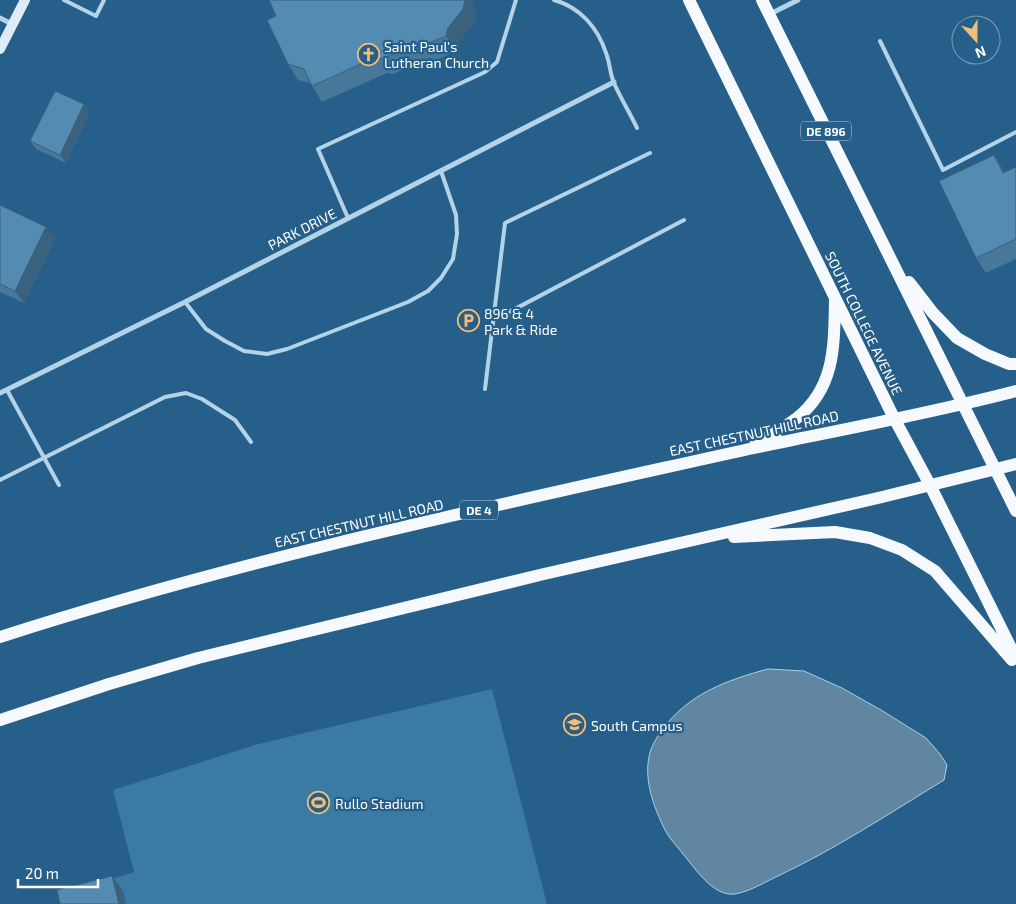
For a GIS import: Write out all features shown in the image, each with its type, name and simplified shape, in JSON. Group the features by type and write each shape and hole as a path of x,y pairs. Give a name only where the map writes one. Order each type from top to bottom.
{"main road":[{"name":"SOUTH COLLEGE AVENUE","path":"689,0 894,418 930,485 1016,658"},
{"name":"DE 896","path":"762,0 892,261 933,313 957,338 985,354 1009,364 1016,364"},
{"path":"892,261 1016,511"},
{"path":"748,450 797,417 817,396 829,372 834,346 835,297"},
{"name":"DE 4","path":"964,404 1016,390"},
{"name":"EAST CHESTNUT HILL ROAD","path":"0,637 76,613 265,560 748,450 964,404"},
{"path":"0,720 109,684 198,658 544,574 878,498 1016,464"},
{"path":"699,539 835,532 870,538 902,550 935,571 1016,664"}],"street":[{"path":"0,49 25,0"},
{"path":"769,15 798,0"},
{"path":"0,18 12,24"},
{"name":"PARK DRIVE","path":"0,393 185,302 614,82"}],"lane":[{"path":"64,0 96,16 104,0"},
{"path":"348,218 318,149 485,72 498,62 516,0"},
{"path":"554,0 562,2 587,18 598,34 606,52 614,82 637,128"},
{"path":"880,41 943,170 1016,132"},
{"path":"485,389 505,223 650,153"},
{"path":"185,302 206,329 224,341 244,351 267,354 408,302 428,291 441,278 453,259 457,234 456,215 441,171"},
{"path":"494,320 684,220"},
{"path":"7,390 59,485"},
{"path":"0,480 165,397 186,394 202,399 235,420 251,442"}],"shaded area":[{"path":"768,669 804,671 842,688 926,738 947,765 944,780 843,842 752,889 741,893 727,894 719,891 705,880 667,833 657,813 651,794 648,775 649,757 652,746 672,717 696,698 723,684"},
{"name":"Rullo Stadium","path":"492,689 547,904 65,904 91,886 134,872 113,790 258,744"}],"building":[{"name":"Saint Paul's Lutheran Church","path":"269,0 465,0 463,9 448,28 446,36 426,44 419,42 382,59 376,57 312,86 304,69 288,64 267,20 276,16"},
{"path":"55,91 84,104 60,155 30,141"},
{"path":"994,155 1003,173 1016,167 1016,239 976,258 939,181"},
{"path":"0,205 46,227 15,291 0,284"},
{"path":"112,876 119,904 60,904 57,890"}],"place":[{"name":"Saint Paul's Lutheran Church","path":"368,54"},
{"name":"896 & 4 Park & Ride","path":"468,321"},
{"name":"South Campus","path":"575,725"},
{"name":"Rullo Stadium","path":"319,803"}]}
